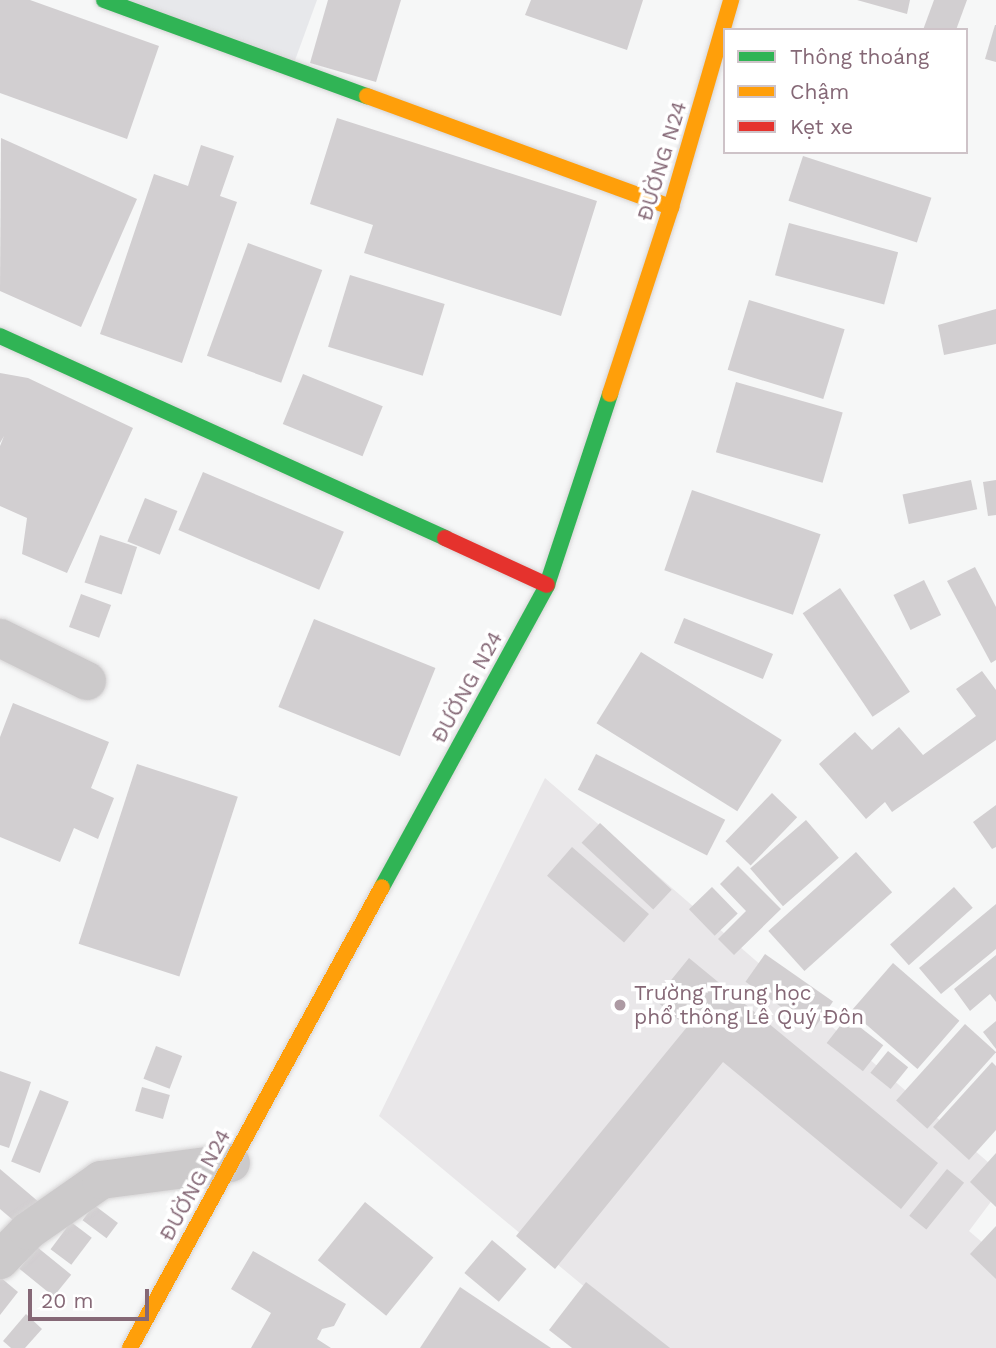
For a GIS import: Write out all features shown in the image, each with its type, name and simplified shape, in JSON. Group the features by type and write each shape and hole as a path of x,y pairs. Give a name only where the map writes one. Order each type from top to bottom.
{"street":[{"path":"104,0 671,207"},
{"name":"ĐƯỜNG N24","path":"130,1348 547,585 671,207 731,0"},
{"path":"0,336 547,585"},
{"path":"0,638 87,681"},
{"path":"0,1260 28,1231 101,1180 231,1163"}],"shaded area":[{"path":"128,0 317,0 294,63"},
{"name":"Trường Trung học phổ thông Lê Quý Đôn","path":"545,778 996,1169 996,1195 969,1231 996,1254 996,1348 658,1348 379,1116"}],"building":[{"path":"0,0 30,0 159,46 127,139 0,93"},
{"path":"328,0 401,0 376,82 310,63"},
{"path":"531,0 643,0 627,50 525,15"},
{"path":"857,0 910,0 907,14"},
{"path":"934,0 967,0 957,28 924,28"},
{"path":"996,25 996,62 985,59"},
{"path":"337,118 597,201 561,316 364,253 373,225 310,204"},
{"path":"1,138 137,199 81,327 0,291"},
{"path":"201,145 234,156 220,196 237,202 182,363 100,334 154,174 188,186"},
{"path":"803,156 931,198 917,242 788,201"},
{"path":"789,223 898,252 884,304 775,275"},
{"path":"248,243 322,270 281,383 207,356"},
{"path":"350,275 445,304 423,376 328,347"},
{"path":"749,300 845,329 823,399 728,370"},
{"path":"996,309 996,344 944,355 938,325"},
{"path":"0,373 28,378 133,428 67,573 22,554 27,518 0,506 0,446 4,436 0,443"},
{"path":"303,374 383,406 363,456 283,424"},
{"path":"736,382 843,413 823,483 716,452"},
{"path":"203,472 344,532 319,590 178,530"},
{"path":"971,480 977,509 909,524 903,495"},
{"path":"996,480 996,515 988,516 983,482"},
{"path":"692,490 821,534 793,615 664,570"},
{"path":"145,498 177,511 160,555 127,542"},
{"path":"100,535 137,547 122,595 85,583"},
{"path":"975,567 996,607 996,660 991,663 947,581"},
{"path":"924,580 941,615 911,630 893,595"},
{"path":"840,588 910,692 873,717 803,613"},
{"path":"81,594 111,605 99,638 69,627"},
{"path":"684,618 773,654 763,679 674,643"},
{"path":"314,619 435,668 400,756 278,707"},
{"path":"641,652 782,740 737,811 596,723"},
{"path":"982,671 996,690 996,740 892,812 885,802 866,819 819,764 855,732 872,750 899,727 923,755 976,716 956,689"},
{"path":"13,703 109,742 91,788 114,798 98,839 74,828 60,862 0,837 0,737"},
{"path":"596,754 725,820 707,855 578,790"},
{"path":"137,764 238,797 179,977 79,944"},
{"path":"772,793 797,817 751,866 725,841"},
{"path":"996,805 996,847 992,849 973,822"},
{"path":"806,820 839,858 783,906 750,869"},
{"path":"600,823 672,890 653,910 582,843"},
{"path":"572,847 649,914 624,943 547,876"},
{"path":"856,852 892,892 804,971 768,931"},
{"path":"738,866 781,909 734,955 718,939 746,911 720,884"},
{"path":"712,887 738,914 715,936 689,909"},
{"path":"954,887 973,908 909,965 890,945"},
{"path":"996,904 996,949 941,994 919,968"},
{"path":"765,954 833,1002 813,1029 745,982"},
{"path":"996,955 996,1002 990,994 970,1011 954,989"},
{"path":"689,958 938,1163 901,1209 723,1062 555,1269 516,1236 687,1027 655,1000"},
{"path":"893,963 959,1021 917,1069 851,1011"},
{"path":"847,1017 883,1045 863,1071 827,1043"},
{"path":"996,1021 996,1049 983,1032"},
{"path":"965,1024 996,1052 927,1129 896,1101"},
{"path":"156,1046 182,1056 170,1089 143,1079"},
{"path":"888,1051 908,1067 891,1089 870,1073"},
{"path":"992,1062 996,1066 996,1130 969,1160 933,1127"},
{"path":"0,1071 31,1082 9,1148 0,1145"},
{"path":"142,1087 170,1095 163,1119 135,1111"},
{"path":"40,1090 69,1102 40,1173 11,1161"},
{"path":"996,1153 996,1207 970,1182"},
{"path":"0,1169 40,1203 20,1226 0,1209"},
{"path":"947,1169 964,1183 926,1229 909,1216"},
{"path":"365,1202 433,1257 386,1316 318,1260"},
{"path":"94,1205 118,1223 107,1238 83,1220"},
{"path":"71,1222 92,1238 71,1265 51,1249"},
{"path":"996,1226 996,1279 970,1254"},
{"path":"492,1240 526,1269 499,1302 464,1273"},
{"path":"37,1247 71,1275 54,1296 19,1269"},
{"path":"253,1251 346,1304 334,1326 322,1329 317,1339 331,1348 251,1348 271,1313 231,1289"},
{"path":"0,1277 18,1292 0,1315"},
{"path":"586,1282 670,1348 572,1348 549,1330"},
{"path":"460,1287 551,1348 420,1348"},
{"path":"26,1314 42,1329 25,1348 11,1348 3,1341"}],"traffic: fast":[{"path":"104,0 367,96"},
{"path":"0,336 445,538"},
{"path":"382,887 547,585 610,394"}],"traffic: slow":[{"path":"610,394 671,207 731,0"},
{"path":"367,96 671,207"},
{"path":"130,1348 382,887"}],"traffic: jam":[{"path":"445,538 547,585"}],"place":[{"name":"Trường Trung học phổ thông Lê Quý Đôn","path":"620,1005"}]}
